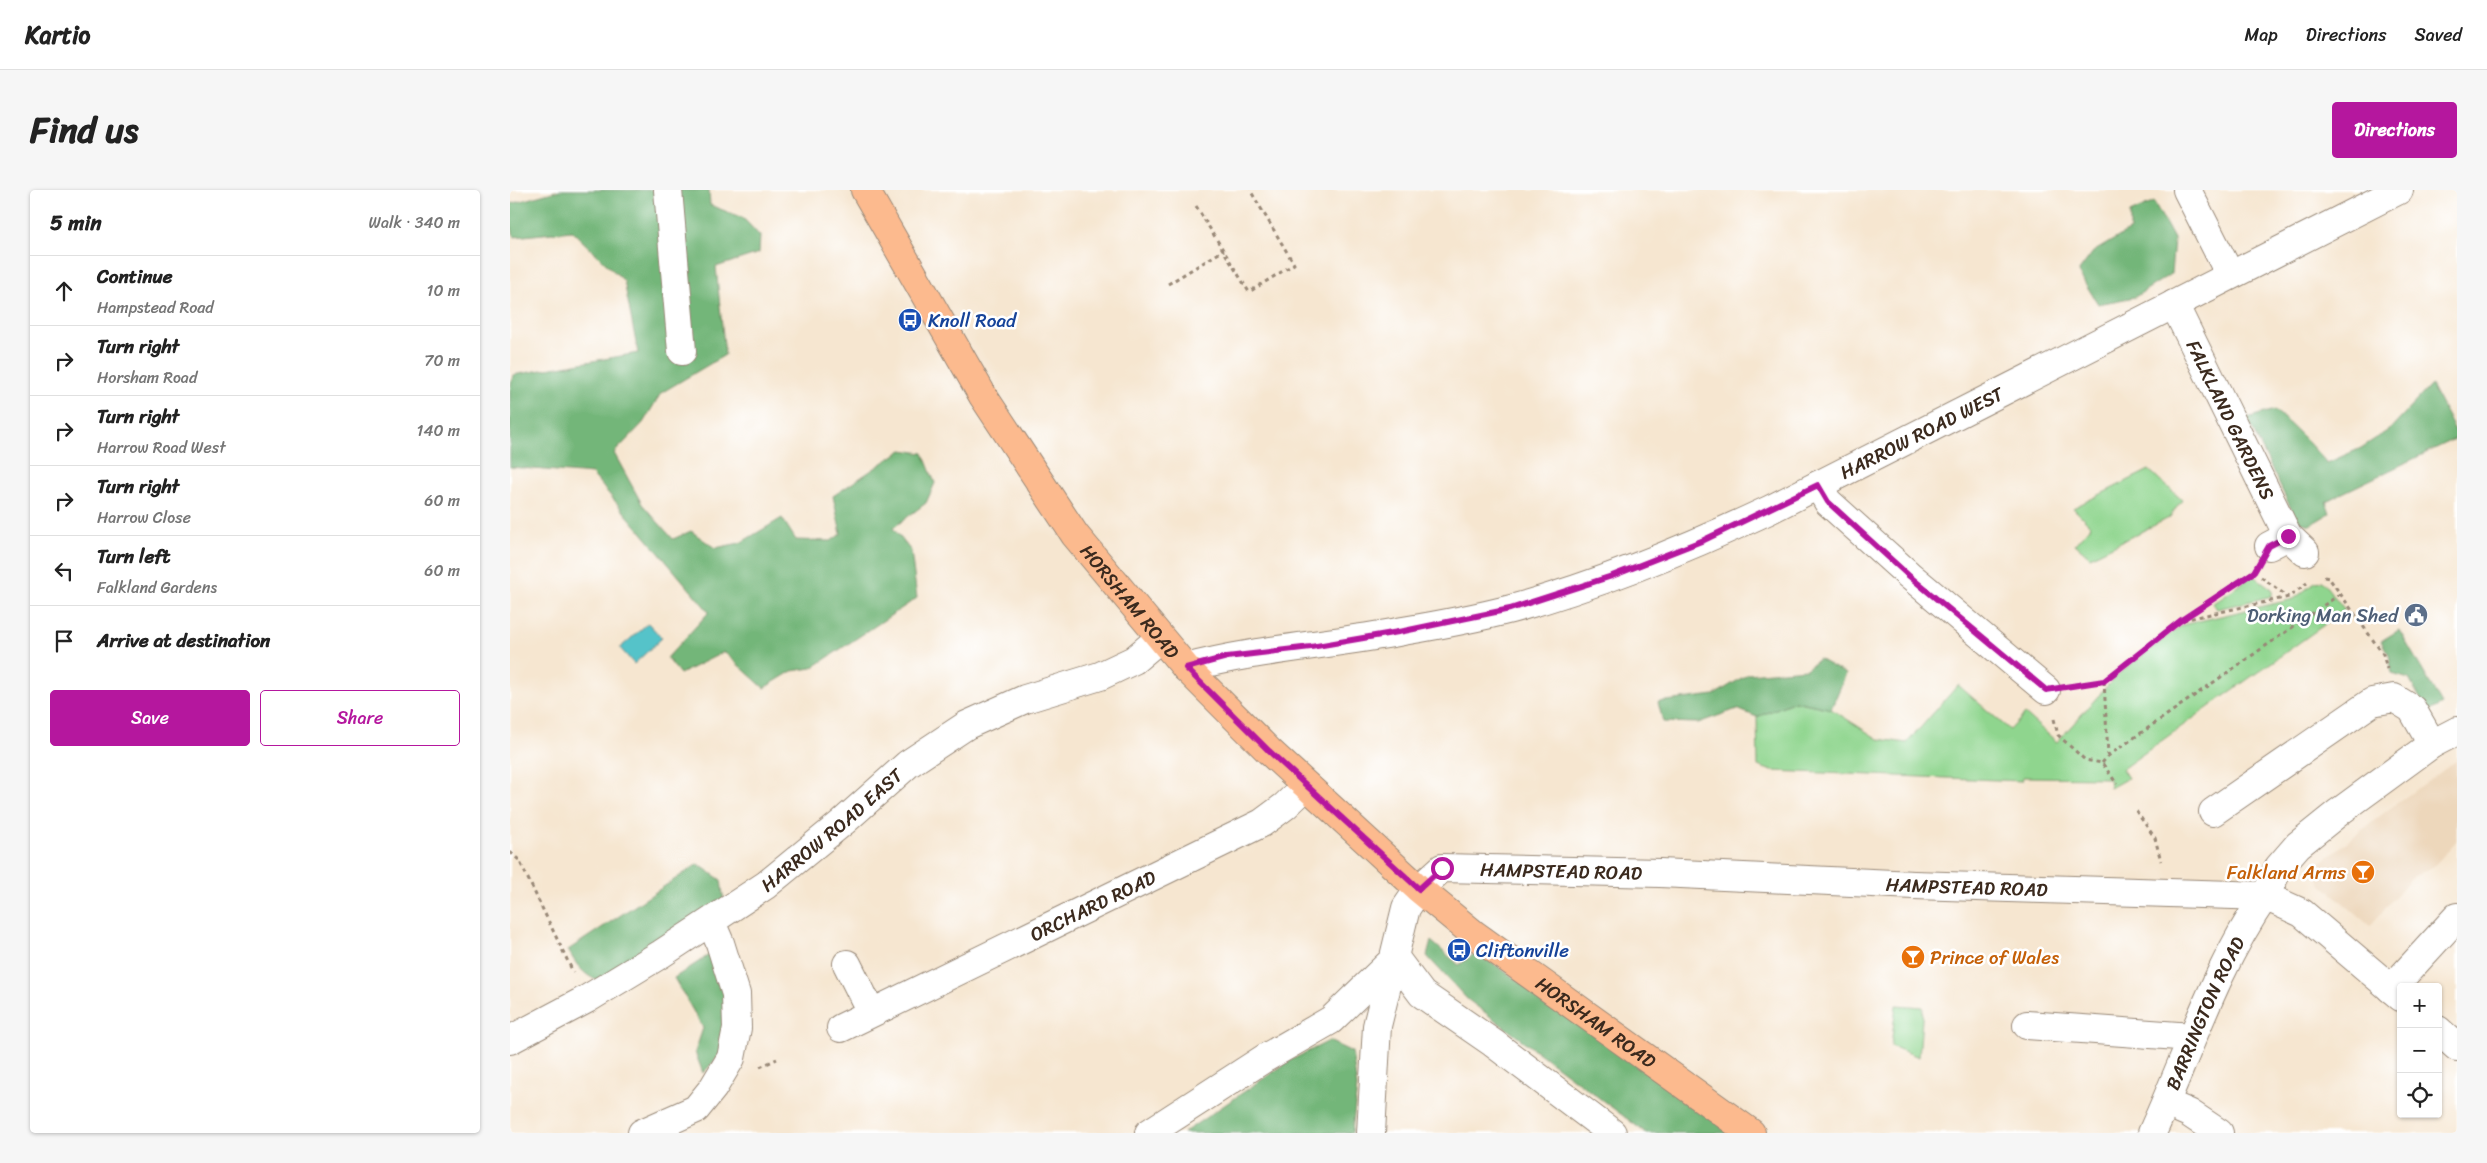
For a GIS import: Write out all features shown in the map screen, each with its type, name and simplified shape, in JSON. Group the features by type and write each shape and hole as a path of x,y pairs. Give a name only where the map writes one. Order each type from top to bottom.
{"main road":[{"name":"HORSHAM ROAD","path":"866,190 990,407 1075,535 1186,668 1306,786 1419,889 1475,935 1751,1133"}],"street":[{"path":"668,190 682,351"},
{"path":"2187,190 2230,275"},
{"name":"HARROW ROAD WEST","path":"1186,668 1227,657 1311,647 1404,631 1510,609 1612,576 1704,540 1818,485 2399,190"},
{"name":"FALKLAND GARDENS","path":"2174,304 2287,545"},
{"path":"1818,485 1828,502 1908,575 2046,690"},
{"name":"HARROW ROAD EAST","path":"510,1040 587,999 711,922 766,885 843,822 908,764 967,725 1025,700 1100,676 1134,660 1160,638"},
{"path":"2213,812 2372,702 2394,698 2412,709 2432,744"},
{"path":"2457,731 2432,744 2339,812 2298,845 2279,867 2265,896 2302,913 2396,993 2457,917"},
{"name":"ORCHARD ROAD","path":"841,1028 1262,823 1285,806 1306,786"},
{"name":"HAMPSTEAD ROAD","path":"1419,889 1442,868 1660,873 1904,885 2265,896"},
{"path":"1370,1133 1377,1026 1406,908 1419,889"},
{"name":"BARRINGTON ROAD","path":"2152,1133 2192,1037 2249,918 2265,896"},
{"path":"642,1133 696,1109 713,1088 731,1058 737,1028 736,994 720,942 711,922"},
{"path":"1149,1133 1265,1058 1331,1020 1395,958"},
{"path":"1395,958 1422,994 1493,1043 1612,1133"},
{"path":"847,964 871,1012"},
{"path":"2027,1025 2192,1037"},
{"path":"2442,1034 2457,1047"},
{"path":"2166,1102 2189,1113 2219,1133"}],"path":[{"path":"1196,206 1249,292 1294,264 1250,190"},
{"path":"1168,284 1224,250"},
{"path":"2046,690 2104,681 2180,621 2254,572 2287,545"},
{"path":"2254,572 2289,597"},
{"path":"2317,576 2329,578 2383,654 2394,698"},
{"path":"2180,621 2289,597 2310,581"},
{"path":"2102,763 2108,756 2340,594"},
{"path":"2104,681 2108,756"},
{"path":"2058,735 2085,760 2102,763 2118,784"},
{"path":"2136,811 2155,838 2171,893"},
{"path":"510,852 519,860 587,999"}],"shaded area":[{"path":"2456,761 2457,840 2434,866 2411,878 2370,926 2321,884 2316,874 2319,864 2389,809"}],"green space":[{"path":"560,190 709,190 710,205 743,218 760,236 759,253 716,267 725,355 661,393 643,423 614,453 642,504 673,539 691,531 715,548 740,543 782,518 796,540 831,541 841,534 833,496 902,450 923,453 935,483 926,503 893,528 911,551 917,598 812,668 792,671 764,688 724,652 680,674 667,658 709,612 592,474 510,467 510,390 513,375 638,353 624,281 572,231 514,237 510,221 510,204"},
{"path":"2154,202 2174,239 2171,274 2135,297 2098,304 2078,272 2093,252 2130,230 2130,213"},
{"path":"2431,385 2457,434 2457,438 2326,501 2330,513 2310,525 2297,521 2247,418 2275,410 2327,463 2361,448 2390,429"},
{"path":"2149,470 2182,500 2169,518 2090,557 2075,544 2091,526 2073,508"},
{"path":"2253,575 2272,589 2272,596 2217,609 2212,604"},
{"path":"2322,581 2345,610 2122,769 2128,778 2110,788 2109,778 2023,777 2022,781 1772,771 1758,766 1757,717 1795,701 1831,709 1878,739 1907,743 1958,685 2010,730 2025,714 2057,742 2117,675 2182,625 2294,599 2315,582"},
{"path":"2399,630 2442,704 2428,712 2409,679 2392,674 2389,655 2381,641"},
{"path":"1819,659 1846,674 1831,709 1795,701 1757,717 1737,709 1698,723 1663,722 1658,702 1714,695 1748,674 1806,669"},
{"path":"698,864 721,880 724,902 601,982 581,969 574,961 568,950"},
{"path":"1431,941 1459,965 1477,952 1735,1133 1646,1133 1467,999 1427,956"},
{"path":"715,951 729,995 725,1050 703,1073 695,1052 703,1028 674,978"},
{"path":"1896,1005 1923,1007 1919,1057 1891,1046"},
{"path":"1329,1041 1352,1052 1357,1087 1352,1133 1183,1133 1291,1060"}],"water":[{"path":"648,623 662,638 634,664 620,648"}],"place":[{"name":"Knoll Road","path":"910,320"},
{"name":"Dorking Man Shed","path":"2416,615"},
{"name":"Falkland Arms","path":"2363,872"},
{"name":"Cliftonville","path":"1459,950"},
{"name":"Prince of Wales","path":"1913,957"}],"route":[{"path":"1442,868 1419,889 1269,751 1186,668 1227,657 1311,647 1404,631 1510,609 1612,576 1704,540 1818,485 1828,502 1908,575 2046,690 2104,681 2180,621 2254,572 2269,546 2288,536"}]}
